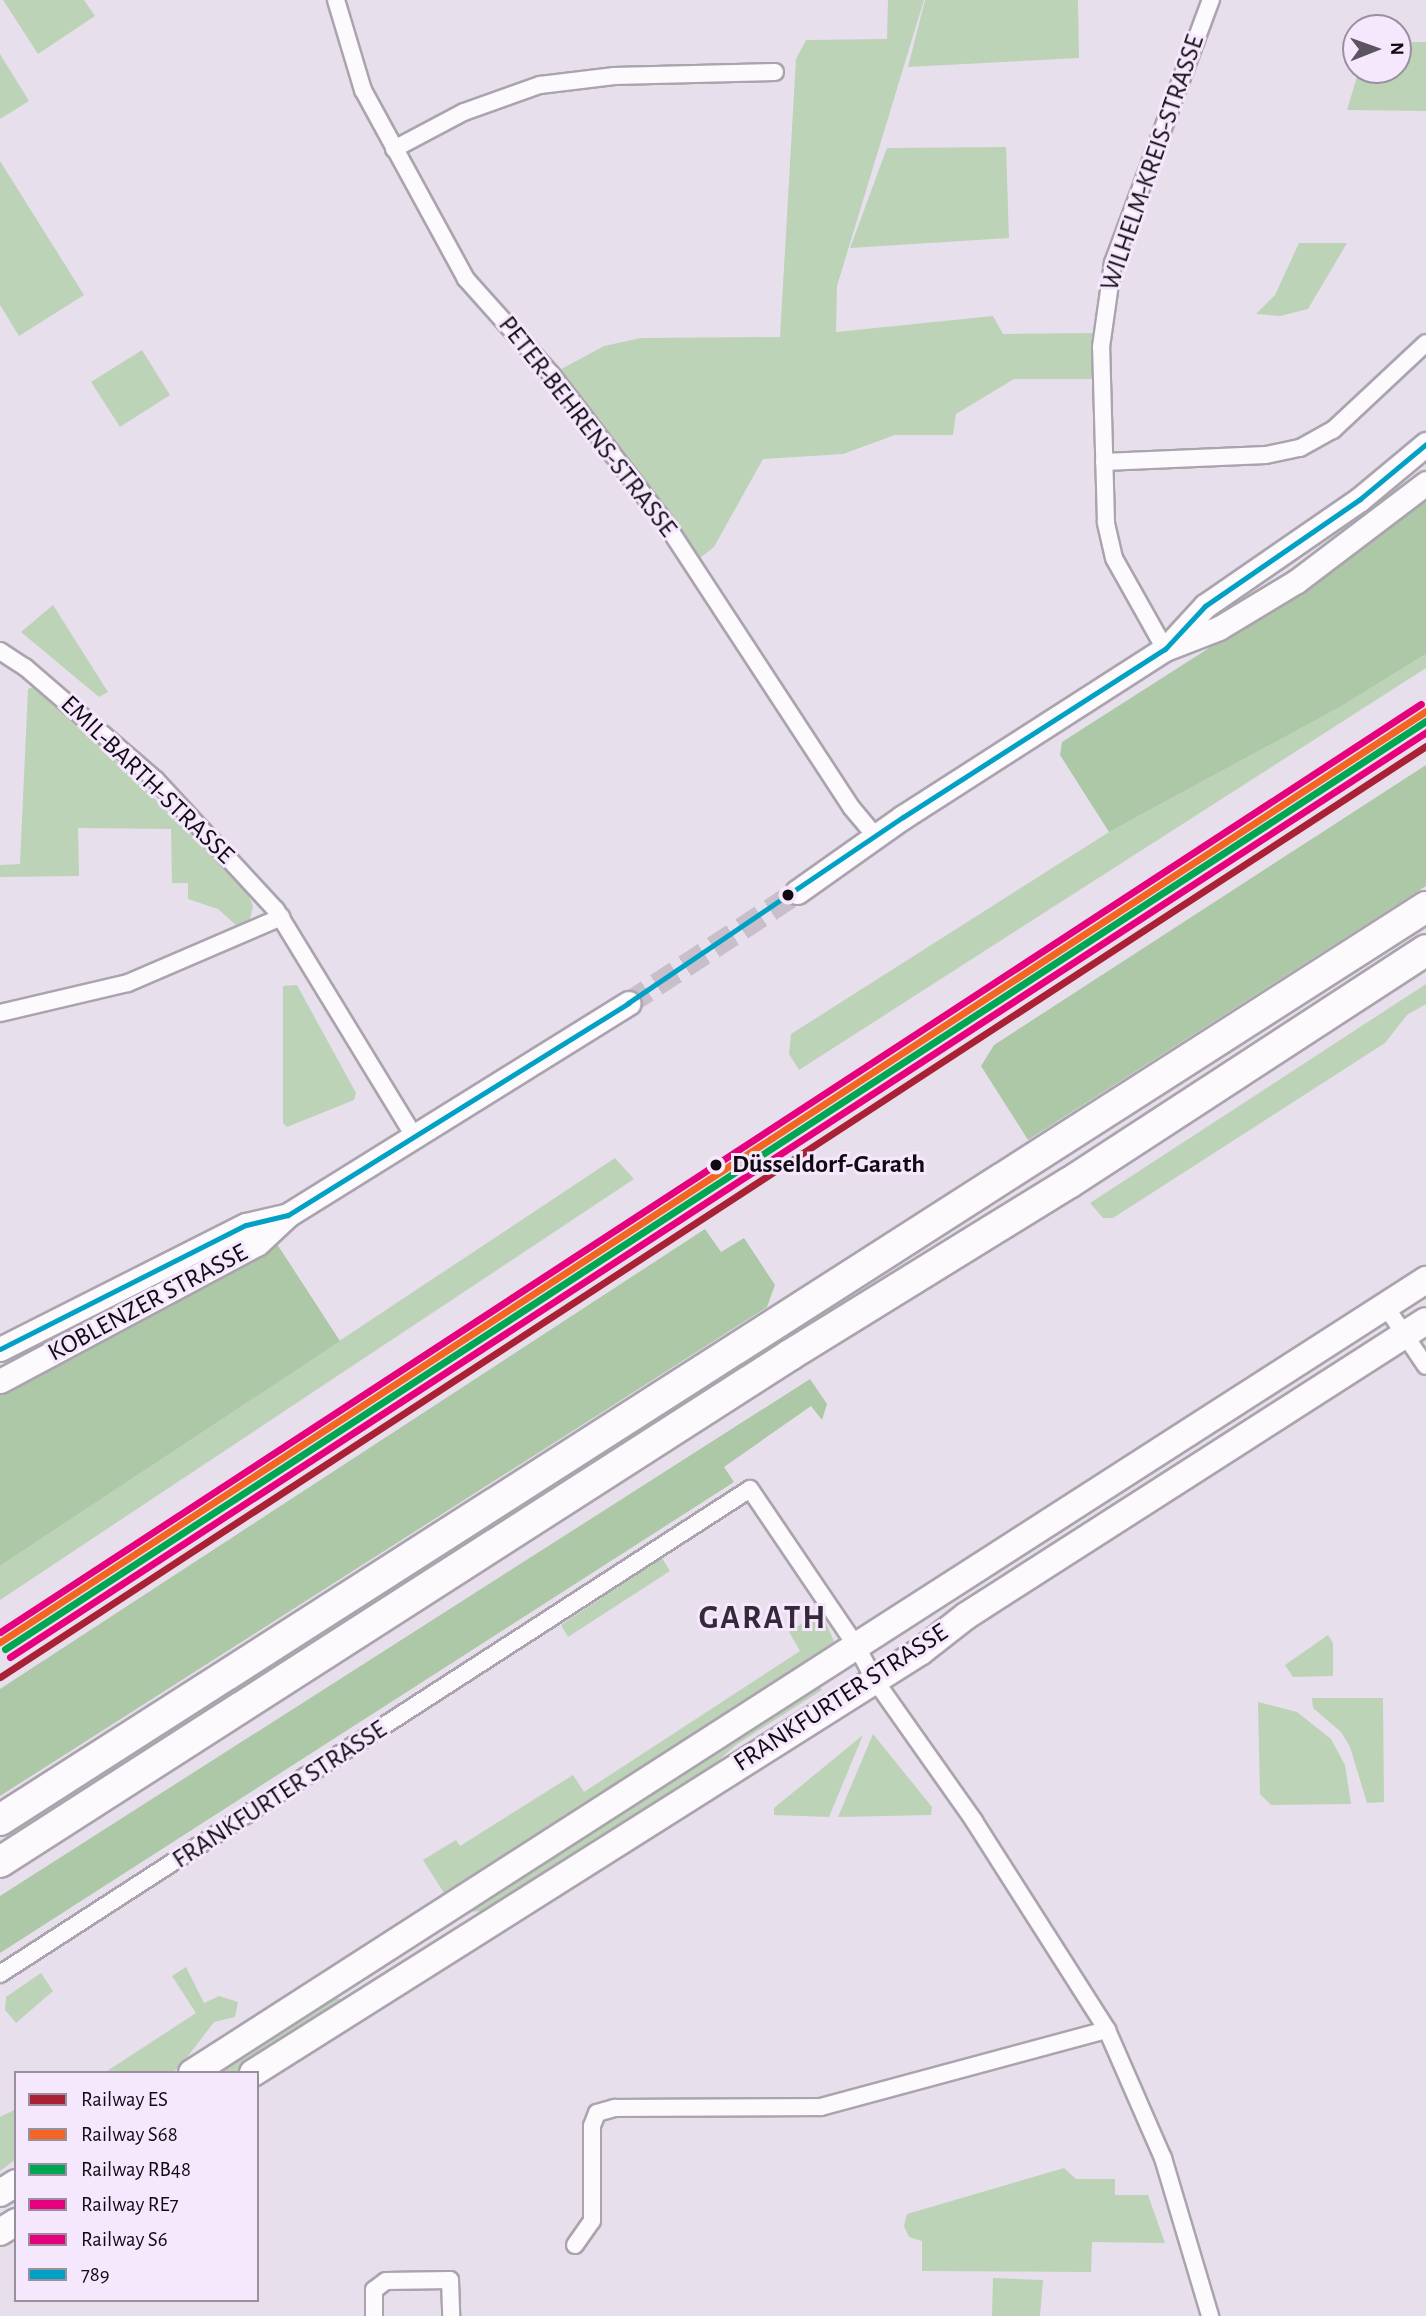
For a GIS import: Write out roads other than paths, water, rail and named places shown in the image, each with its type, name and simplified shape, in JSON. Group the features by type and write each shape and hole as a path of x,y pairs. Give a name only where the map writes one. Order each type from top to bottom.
{"highway":[{"path":"0,1820 1426,907"},
{"path":"0,1862 790,1355 1069,1183 1426,950"}],"main road":[{"path":"1165,649 1205,606 1360,499 1426,444"},
{"path":"797,892 875,836 1165,649 1219,628 1297,580 1426,484"},
{"name":"KOBLENZER STRASSE","path":"0,1381 257,1244 288,1215 628,1003"},
{"name":"KOBLENZER STRASSE","path":"0,1349 246,1225 288,1215"},
{"name":"FRANKFURTER STRASSE","path":"195,2071 1426,1280"},
{"name":"FRANKFURTER STRASSE","path":"256,2071 874,1679 1415,1328"}],"street":[{"name":"PETER-BEHRENS-STRASSE","path":"336,0 363,90 466,279 551,374 666,524 851,807 875,836"},
{"name":"WILHELM-KREIS-STRASSE","path":"1165,649 1114,558 1106,522 1100,365 1108,285 1211,0"},
{"path":"394,149 464,112 540,85 614,76 775,72"},
{"path":"1104,462 1266,455 1300,448 1333,430 1426,343"},
{"name":"EMIL-BARTH-STRASSE","path":"0,651 25,667 156,780 281,917 414,1136"},
{"path":"0,1013 128,983 281,917"},
{"path":"1386,1307 1415,1328 1426,1366"},
{"name":"FRANKFURTER STRASSE","path":"0,1974 750,1489 858,1647"},
{"path":"858,1647 874,1679 974,1821 1107,2030 1163,2158 1210,2316"},
{"path":"575,2245 592,2221 592,2126 597,2113 615,2108 821,2107 1107,2030"},
{"path":"374,2316 374,2290 386,2281 450,2280 451,2316"}],"tunnel":[{"path":"628,1003 797,892"}],"rail line":[{"name":"RE7","path":"0,1632 1421,704"},
{"name":"S68","path":"0,1642 1426,711"},
{"name":"RB48","path":"5,1649 1426,721"},
{"name":"S6","path":"10,1657 1426,732"},
{"name":"ES","path":"0,1677 1426,746"}],"place":[{"name":"Düsseldorf-Garath","path":"716,1165"}],"district":[{"name":"GARATH","path":"763,1619"}]}
